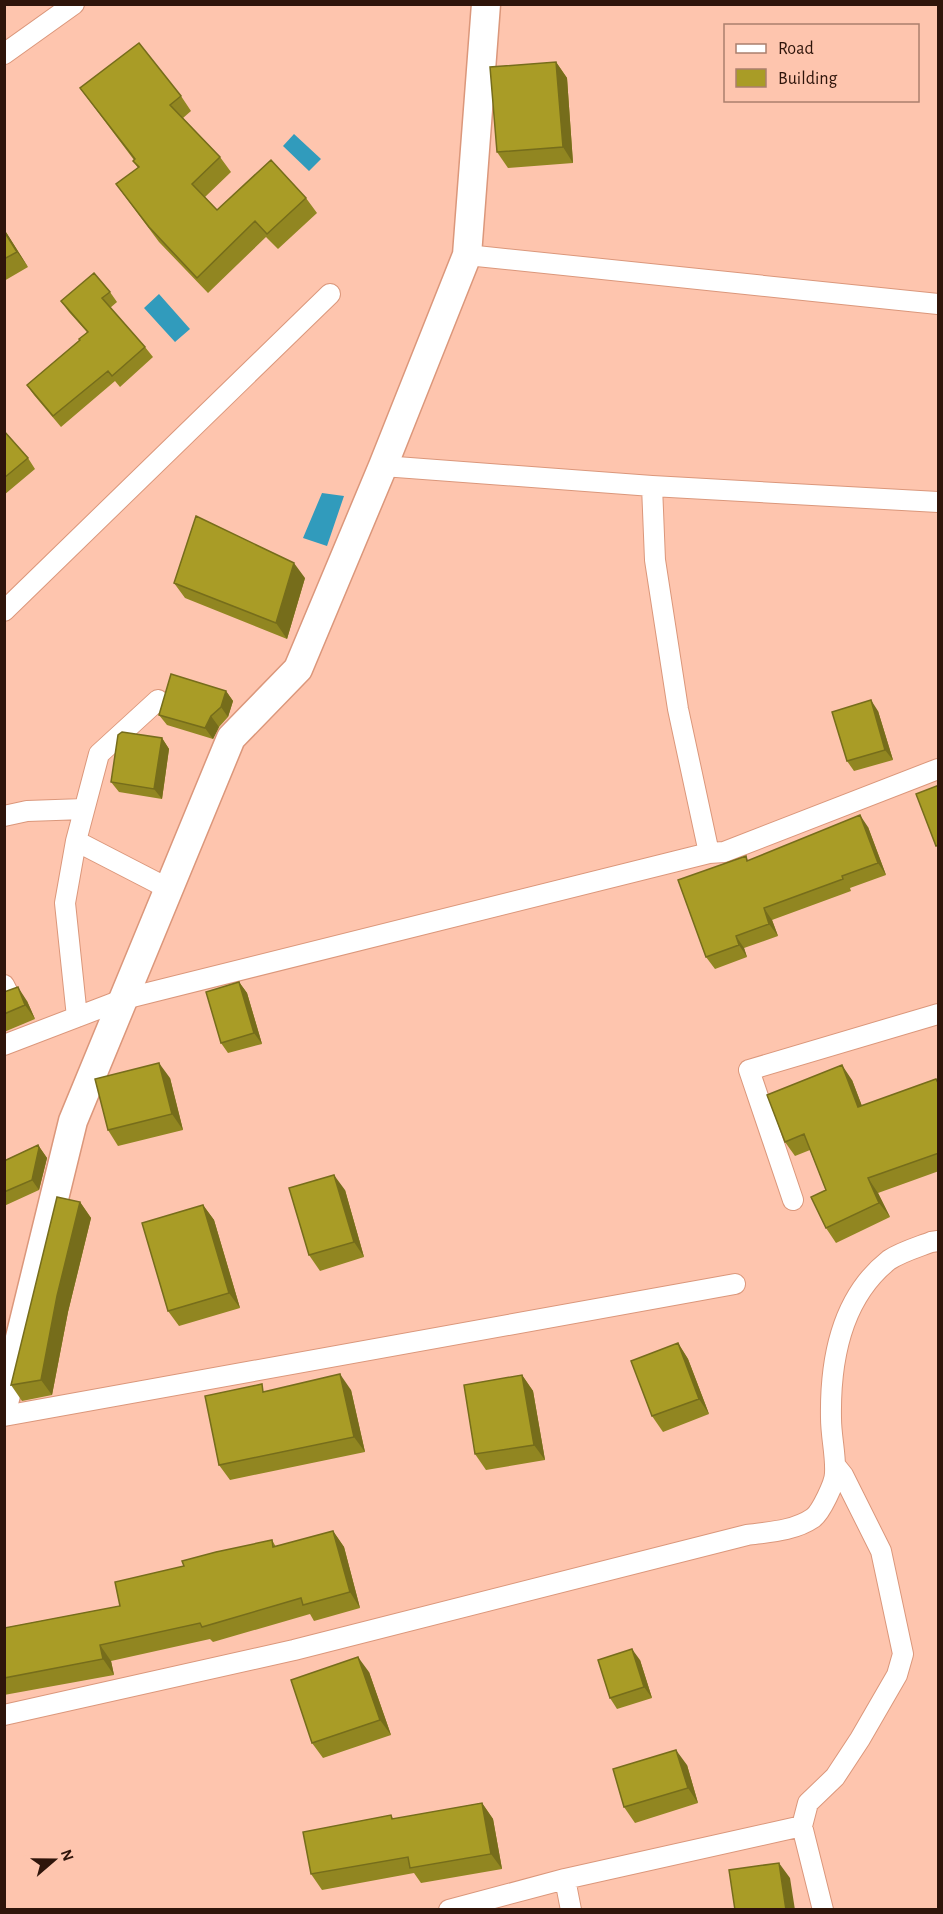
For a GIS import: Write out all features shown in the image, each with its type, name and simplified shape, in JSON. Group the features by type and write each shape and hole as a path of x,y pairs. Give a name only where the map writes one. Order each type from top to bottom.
{"street":[{"path":"4,54 74,4"},
{"path":"4,1403 74,1121 231,738 298,669 467,255 486,4"},
{"path":"467,255 939,304"},
{"path":"6,607 330,294"},
{"path":"383,465 652,486 939,502"},
{"path":"652,486 655,560 678,709 709,853"},
{"path":"77,1017 65,903 84,809 99,753 158,700"},
{"path":"4,1046 124,999 709,853 724,852 939,769"},
{"path":"4,816 27,812 84,809"},
{"path":"76,842 169,889"},
{"path":"793,1200 749,1070 939,1014"},
{"path":"4,1714 294,1650 747,1535 792,1528 814,1517 825,1501 836,1476 831,1419 835,1355 854,1301 869,1280 891,1259 931,1242 939,1241"},
{"path":"4,1416 735,1284"},
{"path":"823,1910 802,1826 808,1803 835,1777 860,1739 897,1675 903,1654 881,1551 843,1475 835,1465"},
{"path":"449,1910 565,1879 802,1826"},
{"path":"565,1879 571,1910"}],"water":[{"path":"294,134 321,159 309,171 283,146"},
{"path":"159,294 190,329 175,342 144,308"},
{"path":"322,493 344,496 327,546 303,538"}],"building":[{"path":"139,43 181,96 170,105 220,157 192,184 217,210 271,160 306,198 267,234 255,221 197,278 149,227 116,184 139,167 80,88"},
{"path":"556,62 563,147 497,152 490,67"},
{"path":"4,231 17,252 4,259"},
{"path":"94,273 110,292 102,298 145,347 112,376 108,371 53,416 27,385 88,332 61,301"},
{"path":"4,431 28,458 4,478"},
{"path":"196,516 294,563 276,623 174,583"},
{"path":"171,674 226,691 221,707 211,716 205,728 159,715"},
{"path":"871,700 885,750 847,761 832,712"},
{"path":"122,732 162,738 154,789 111,782 118,735"},
{"path":"939,785 939,845 936,846 916,794"},
{"path":"860,815 878,863 842,876 843,879 764,908 769,924 736,936 739,945 706,957 678,880 746,856 747,861"},
{"path":"239,982 254,1033 221,1043 206,992"},
{"path":"18,987 25,1005 4,1014 4,992"},
{"path":"159,1063 172,1114 108,1130 95,1079"},
{"path":"842,1065 858,1107 936,1079 939,1085 939,1153 868,1178 879,1203 826,1228 811,1197 826,1190 804,1134 785,1142 767,1095"},
{"path":"38,1145 32,1180 4,1192 4,1161"},
{"path":"334,1175 354,1242 309,1255 289,1188"},
{"path":"57,1197 80,1202 57,1296 41,1380 11,1385"},
{"path":"203,1205 229,1293 168,1311 142,1223"},
{"path":"678,1343 699,1399 652,1416 631,1361"},
{"path":"340,1374 354,1437 219,1465 205,1396 262,1384 263,1392"},
{"path":"522,1375 534,1445 475,1454 464,1385"},
{"path":"333,1531 350,1592 303,1605 301,1598 202,1627 200,1623 100,1645 103,1659 4,1678 4,1628 120,1606 115,1582 184,1566 182,1561 272,1540 273,1547"},
{"path":"632,1649 644,1687 610,1698 598,1660"},
{"path":"358,1657 380,1720 312,1743 291,1680"},
{"path":"676,1750 688,1788 624,1807 613,1769"},
{"path":"482,1803 491,1854 410,1868 408,1857 311,1874 303,1832 391,1815 392,1819"},
{"path":"779,1863 786,1910 735,1910 729,1870"}]}
